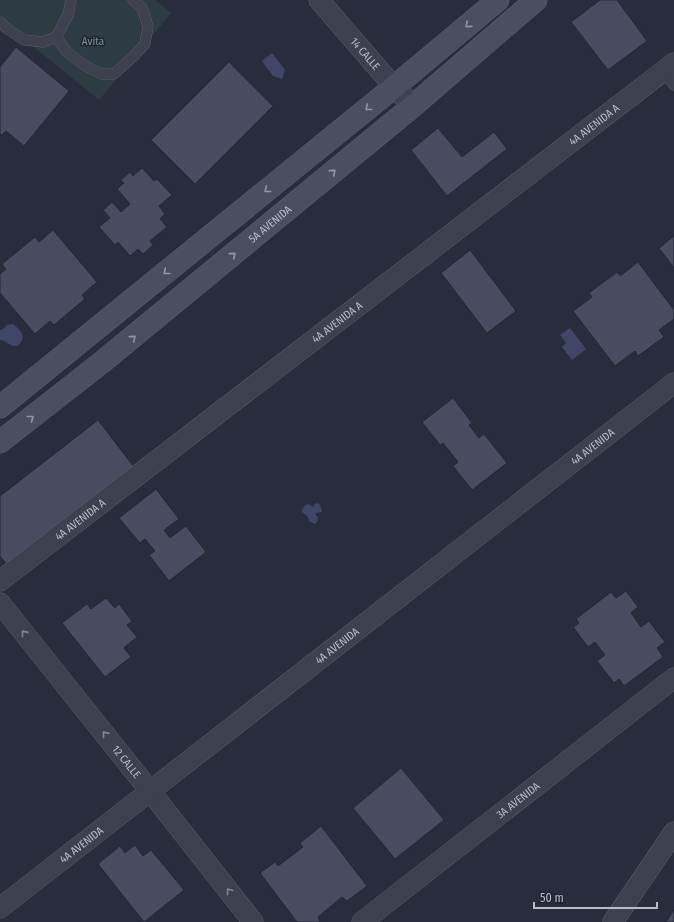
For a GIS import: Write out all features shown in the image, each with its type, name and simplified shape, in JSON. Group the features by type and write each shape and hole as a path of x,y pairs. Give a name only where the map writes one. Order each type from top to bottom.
{"street":[{"name":"14 CALLE","path":"319,0 394,87 413,106"},
{"path":"0,407 394,87 498,0"},
{"name":"5A AVENIDA","path":"0,442 101,364 413,106 536,0"},
{"name":"4A AVENIDA A","path":"0,581 671,73"},
{"name":"4A AVENIDA","path":"0,908 674,383"},
{"name":"12 CALLE","path":"0,603 253,922"},
{"name":"3A AVENIDA","path":"362,922 674,678"},
{"path":"613,922 674,832"},
{"path":"0,914 6,922"}],"lane":[{"path":"0,22 24,40 43,42 56,37 68,15 71,0"},
{"path":"56,37 67,52 84,65 101,74 114,74 145,44 148,26 142,8 133,0"}],"green space":[{"name":"Avita","path":"0,0 155,0 171,13 99,100 0,19"}],"water":[{"path":"272,53 285,70 282,79 273,76 262,61"},
{"path":"13,324 21,331 23,337 17,346 13,346 0,340 0,330 7,325"},
{"path":"570,328 586,349 572,360 562,347 566,343 560,335"},
{"path":"318,503 322,511 316,513 318,518 315,524 309,521 308,517 302,511 308,504 314,507 314,504"}],"building":[{"path":"600,0 617,0 647,41 608,70 571,22"},
{"path":"16,47 69,91 24,146 6,131 2,135 0,134 0,67"},
{"path":"229,62 273,106 195,184 151,140"},
{"path":"438,128 462,157 494,132 507,149 447,196 411,150"},
{"path":"142,168 154,181 157,179 172,195 159,206 165,214 160,219 167,227 150,241 153,245 143,254 138,249 130,256 118,242 115,245 99,227 110,218 103,210 112,202 121,212 130,204 117,189 124,183 121,180 130,172 133,176"},
{"path":"53,230 97,282 82,295 85,299 54,325 50,321 35,334 0,293 0,274 6,269 2,264 35,237 39,242"},
{"path":"674,236 674,268 659,248"},
{"path":"470,250 516,311 487,333 441,273"},
{"path":"638,262 674,310 674,319 659,330 664,337 638,356 635,351 615,366 573,311 592,297 589,293 617,272 620,276"},
{"path":"453,398 472,423 469,425 479,438 484,434 507,463 472,490 453,466 458,462 443,443 440,445 422,422"},
{"path":"98,420 134,467 7,565 0,556 0,496"},
{"path":"156,489 179,519 164,530 170,538 186,526 206,552 169,581 149,555 155,551 145,539 140,543 119,518"},
{"path":"626,591 638,607 631,613 641,627 649,621 665,642 657,648 663,657 624,686 619,679 614,683 597,661 605,655 595,642 588,647 573,627 579,623 576,619 611,592 616,598"},
{"path":"106,598 115,608 119,604 132,621 127,625 137,637 124,648 131,657 105,677 62,623 87,604 91,609"},
{"path":"401,768 444,820 395,859 353,808"},
{"path":"321,826 367,886 347,901 342,897 318,917 320,922 297,922 260,873 275,862 278,866 303,847 300,843"},
{"path":"135,845 143,856 151,850 184,890 144,922 98,864 120,846 125,853"},
{"path":"674,910 674,922 666,922"}]}
